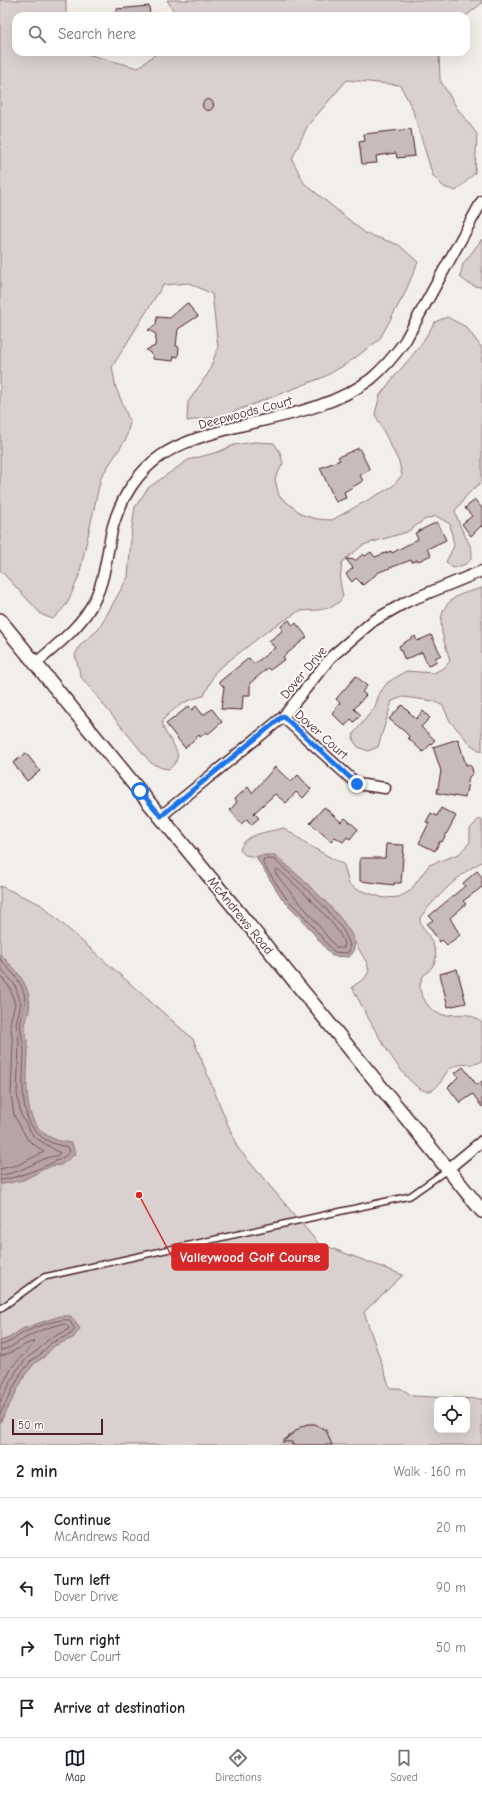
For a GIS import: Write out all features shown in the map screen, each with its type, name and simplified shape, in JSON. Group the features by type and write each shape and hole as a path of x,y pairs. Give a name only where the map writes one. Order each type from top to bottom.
{"main road":[{"name":"McAndrews Road","path":"0,620 482,1211"}],"street":[{"name":"Deepwoods Court","path":"36,663 80,621 95,599 106,564 114,526 125,497 140,475 161,455 183,443 217,432 319,406 370,379 390,361 405,341 482,201"},
{"name":"Dover Drive","path":"161,816 283,716 331,658 373,621 406,602 482,571"},
{"name":"Dover Court","path":"283,716 357,784 385,788"},
{"path":"448,1169 482,1141"}],"lane":[{"path":"0,1309 44,1277 410,1196 448,1169"}],"shaded area":[{"path":"0,0 66,0 66,12 12,12 12,56 94,56 138,68 153,56 439,56 440,80 457,108 477,134 475,173 456,191 444,187 433,176 412,108 400,85 347,80 308,125 292,159 304,183 365,233 399,245 418,262 404,295 379,340 348,363 324,377 225,415 187,421 188,402 209,372 218,347 212,294 189,283 163,285 112,367 116,388 130,422 126,439 101,477 79,576 67,604 53,619 42,615 0,570"},
{"path":"167,0 482,0 482,3 470,13 174,12"},
{"path":"482,239 482,287 470,284 460,277 463,264"},
{"path":"447,317 466,327 482,348 482,481 468,494 455,511 461,528 469,543 472,554 471,558 468,562 453,568 446,562 454,546 450,524 436,516 424,520 407,532 363,545 342,562 340,581 343,596 339,602 332,607 319,610 299,611 270,629 215,672 204,696 192,699 181,705 162,721 163,728 177,751 175,763 169,769 162,768 151,763 81,677 75,655 81,644 98,630 128,577 135,507 148,488 188,460 218,452 234,445 254,442 274,443 280,452 283,463 275,479 279,496 303,515 317,519 332,520 393,486 402,475 399,462 375,414 380,395 420,346 435,322"},
{"path":"482,588 482,752 470,744 450,721 443,706 434,701 403,697 392,701 378,747 368,751 358,747 353,740 354,733 375,707 379,694 387,683 406,671 434,673 445,667 450,661 441,628 441,620 446,605 456,597"},
{"path":"482,819 482,862 474,866 448,887 420,918 422,925 433,945 436,956 433,966 423,976 420,990 430,1007 436,1013 444,1015 466,1015 474,1017 482,1023 482,1061 475,1064 453,1067 447,1072 434,1089 430,1091 420,1089 409,1080 397,1065 375,1030 352,987 365,978 369,971 367,963 342,921 325,901 280,859 267,855 255,857 245,855 240,850 242,844 246,840 258,834 284,828 312,847 344,865 349,884 356,889 384,898 399,897 410,891 429,865 459,854 470,842 470,829 478,820"},
{"path":"0,886 40,904 193,1039 237,1147 318,1243 403,1275 364,1312 390,1388 400,1388 413,1396 436,1397 434,1397 434,1433 470,1433 470,1398 482,1399 482,1445 0,1445"}],"water":[{"path":"275,855 280,859 333,909 350,931 354,942 353,953 349,957 332,956 300,917 283,900 257,859 258,856"},
{"path":"0,954 13,967 20,977 29,996 30,1004 25,1026 28,1047 27,1095 29,1109 34,1122 42,1132 55,1139 72,1143 75,1154 61,1165 51,1166 23,1180 3,1184 0,1184"},
{"path":"60,1316 71,1316 80,1329 73,1338 54,1346 44,1357 35,1363 25,1375 0,1423 0,1341 9,1338 22,1329"}],"building":[{"path":"149,6 150,12 116,12 116,9"},
{"path":"206,100 210,100 212,101 212,109 206,110 203,107 203,103"},
{"path":"411,129 415,156 397,158 396,153 376,156 377,163 362,164 359,142 365,141 364,134"},
{"path":"187,303 198,316 178,329 176,346 179,347 178,357 174,356 173,361 153,359 153,355 146,350 155,346 156,334 148,330 156,325 157,317 170,318"},
{"path":"359,448 370,470 360,475 363,481 344,492 346,498 336,502 320,468 340,460 338,457"},
{"path":"475,500 482,508 482,527 481,526 471,536 462,524 472,516 465,508"},
{"path":"437,522 446,540 427,549 431,555 419,561 412,562 411,560 379,572 363,585 356,578 352,582 346,574 353,568 346,559 356,560 363,554 365,556 371,552 375,557 391,551 392,553 418,539 415,533"},
{"path":"289,620 293,626 296,623 307,637 283,657 285,659 270,670 268,668 250,683 250,695 243,695 242,710 221,709 224,687 219,682 249,658 254,664 275,648 269,641 282,631 281,626"},
{"path":"431,635 441,655 435,658 437,661 428,666 422,652 405,660 399,646 415,636 417,641"},
{"path":"356,676 367,686 362,692 366,695 354,709 361,715 354,722 351,719 345,726 332,713 340,703 336,699"},
{"path":"402,705 416,719 423,711 430,718 421,727 435,740 423,752 408,738 409,736 404,731 389,719"},
{"path":"189,706 192,710 196,706 203,715 212,709 222,722 208,734 207,732 200,737 199,735 185,748 166,724"},
{"path":"458,739 466,765 469,764 473,773 469,777 465,798 437,793 441,771 433,747"},
{"path":"26,753 40,771 27,781 13,763"},
{"path":"275,767 291,782 298,775 311,789 303,798 296,792 286,803 275,794 254,813 259,818 251,825 247,819 241,824 230,810 237,802 235,799 248,787 252,793"},
{"path":"324,807 341,822 345,818 358,829 350,839 347,837 343,842 335,837 331,841 310,823"},
{"path":"441,808 456,816 442,842 440,841 435,851 419,843 429,823 426,822 431,813 437,816"},
{"path":"386,844 404,845 401,883 394,883 394,885 360,881 360,858 385,858"},
{"path":"477,871 482,877 482,887 463,901 466,904 450,918 460,935 447,945 442,940 440,942 427,924 433,920 429,916 465,886 463,883"},
{"path":"457,969 466,1003 448,1007 440,974"},
{"path":"463,1067 477,1085 482,1081 482,1107 473,1094 460,1103 448,1087 458,1077 455,1073"},
{"path":"315,1424 326,1430 332,1445 292,1445 292,1442 282,1442 302,1426"}],"place":[{"name":"Valleywood Golf Course","path":"139,1195"}],"route":[{"path":"140,791 161,816 283,716 357,784"}]}
